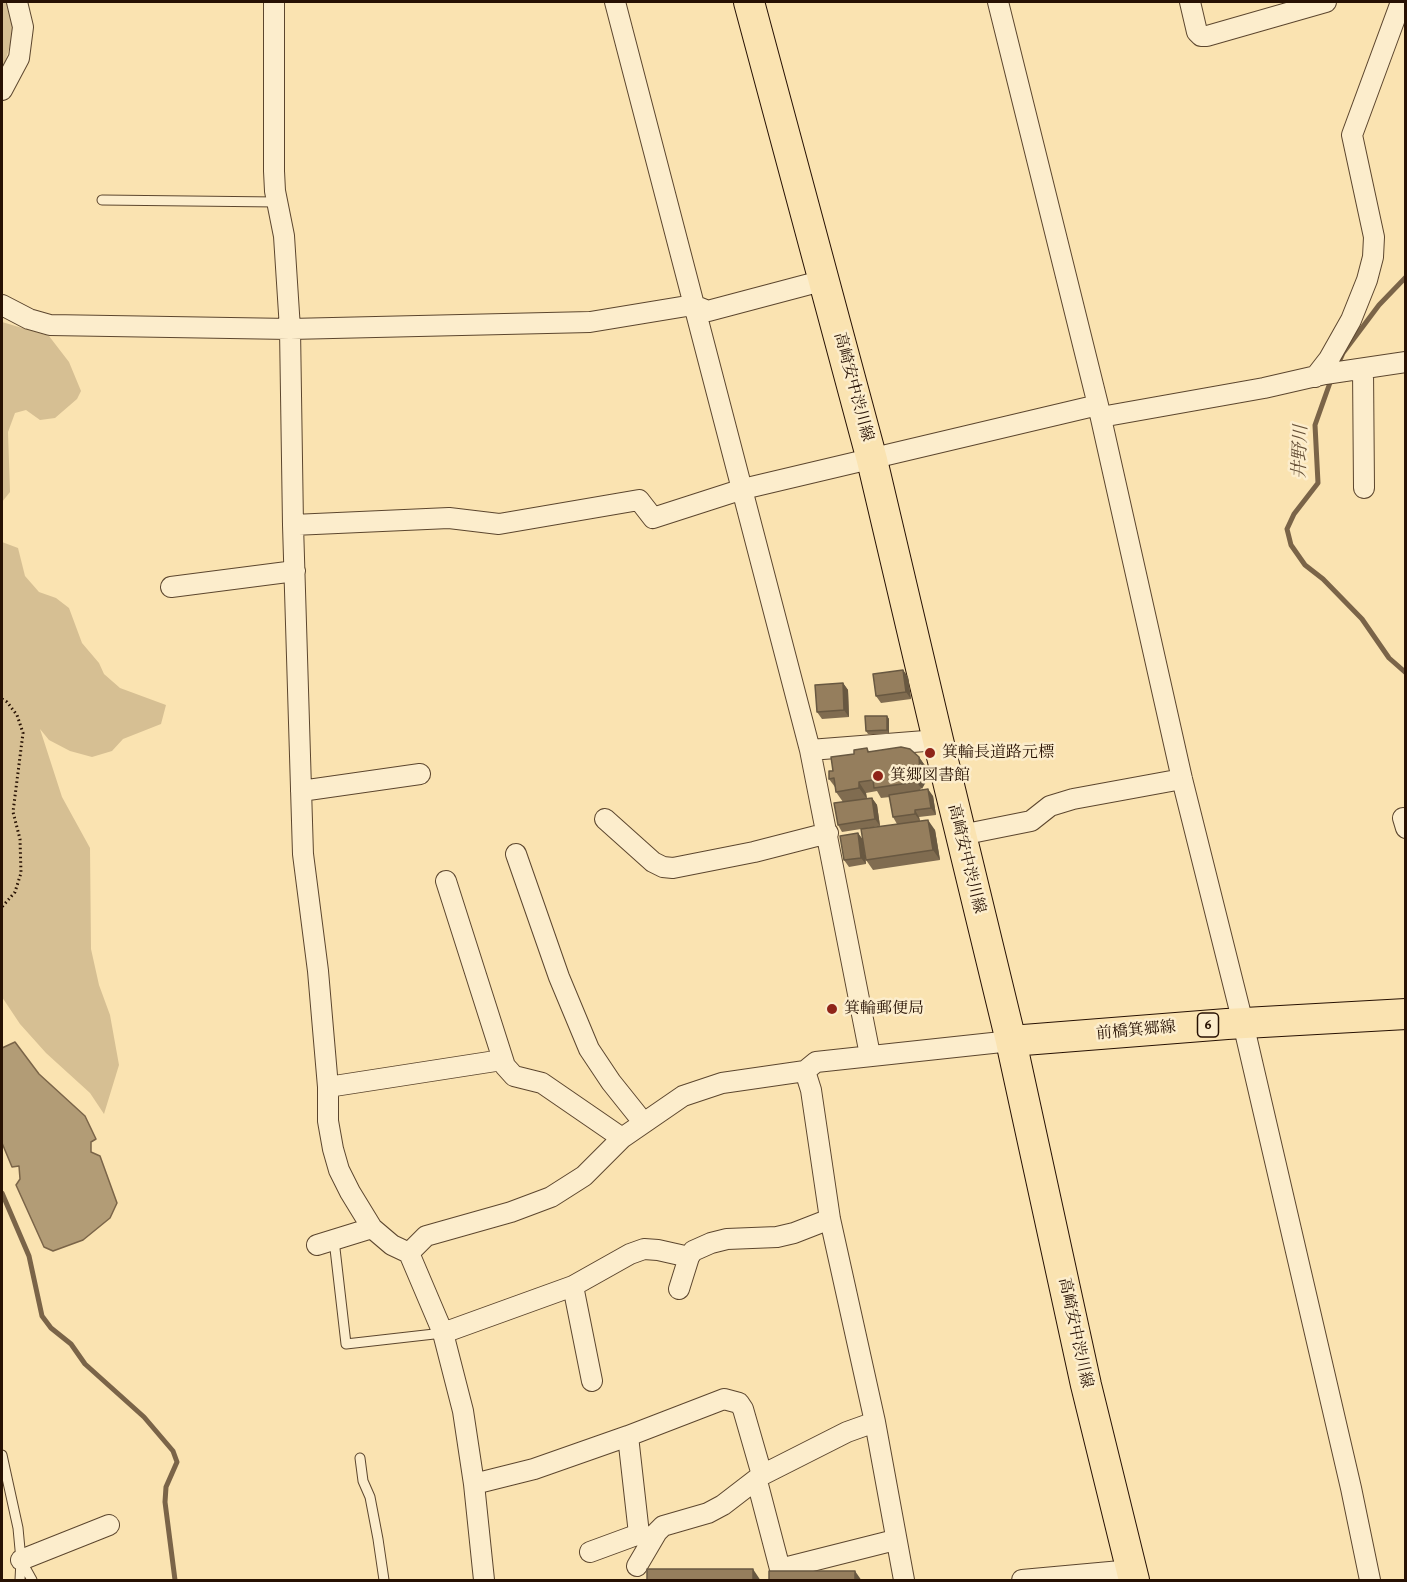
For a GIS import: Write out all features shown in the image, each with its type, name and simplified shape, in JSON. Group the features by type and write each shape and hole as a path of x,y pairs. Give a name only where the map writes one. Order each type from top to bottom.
{"main road":[{"name":"高崎安中渋川線","path":"749,2 872,460 1011,1041 1086,1385 1133,1575"},
{"name":"前橋箕郷線","path":"1011,1041 1243,1023 1406,1014"}],"street":[{"path":"2,90 19,58 23,27 17,2"},
{"path":"274,2 274,171 284,236 290,329 293,525 303,854 318,971 328,1087 328,1121 339,1170 350,1192 372,1228 392,1245 409,1253 443,1333 463,1411 474,1484 484,1581"},
{"path":"615,2 810,750 870,1056"},
{"path":"998,2 1100,411 1182,779 1243,1023 1351,1488 1370,1581"},
{"path":"1190,2 1197,32 1201,36 1207,36 1326,2"},
{"path":"1364,488 1337,373 1329,359 1351,320 1367,280 1373,256 1374,237 1352,135 1401,2"},
{"path":"2,304 28,319 50,325 290,329 590,322 693,305 708,311 825,280"},
{"path":"293,525 449,518 499,524 639,500 653,518 743,489 1100,411 1264,388 1406,362"},
{"path":"171,587 295,571"},
{"path":"810,750 938,740"},
{"path":"302,791 420,774"},
{"path":"961,836 1031,821 1050,807 1073,799 1182,779"},
{"path":"605,819 653,862 663,867 673,868 754,852 828,833"},
{"path":"516,854 559,977 589,1048 611,1082 643,1122"},
{"path":"446,881 502,1060 514,1076 542,1083 622,1138"},
{"path":"409,1253 426,1236 511,1212 551,1197 584,1176 622,1138 682,1096 722,1083 805,1071 816,1062 1011,1041"},
{"path":"328,1087 502,1060"},
{"path":"805,1071 811,1090 830,1219 875,1422 904,1581"},
{"path":"679,1289 693,1251 727,1239 777,1237 830,1219"},
{"path":"325,1242 372,1228"},
{"path":"443,1333 573,1286 630,1254 644,1249 689,1257"},
{"path":"573,1286 592,1381"},
{"path":"474,1484 534,1469 724,1399 733,1400 743,1409 780,1569 895,1540"},
{"path":"590,1552 646,1536 663,1526 708,1513 759,1478 847,1432 875,1422"},
{"path":"628,1436 646,1536 638,1566"},
{"path":"21,1560 109,1525"},
{"path":"1022,1581 1133,1575"}],"lane":[{"path":"102,200 277,202"},
{"path":"325,1242 346,1344 443,1333"},
{"path":"2,1455 18,1528 20,1581"},
{"path":"360,1458 363,1481 370,1497 384,1581"},
{"path":"21,1560 32,1581"}],"path":[{"path":"2,699 17,715 23,733 13,812 20,839 21,873 15,892 2,907"}],"shaded area":[{"path":"2,2 12,2 15,29 2,72"},
{"path":"2,322 49,336 69,362 81,391 77,399 55,418 40,420 26,410 15,413 8,432 10,492 2,502"},
{"path":"2,542 18,548 25,576 39,592 56,598 69,608 82,643 99,663 104,674 120,688 166,705 161,724 123,739 112,751 92,757 70,751 49,740 40,729 62,797 90,848 91,949 99,985 110,1015 119,1065 104,1114 90,1093 46,1053 20,1024 2,997"},
{"path":"15,1042 39,1074 85,1116 96,1139 91,1142 91,1152 100,1156 117,1203 110,1218 83,1240 53,1251 44,1247 16,1185 20,1179 19,1166 12,1167 2,1143 2,1048"}],"building":[{"path":"903,670 906,692 876,696 873,674"},
{"path":"843,683 844,710 817,712 815,685"},
{"path":"865,716 887,716 887,730 866,731"},
{"path":"901,747 910,749 919,757 920,770 909,783 874,788 873,780 859,782 859,788 836,792 834,778 829,779 829,771 833,771 831,757 854,754 854,750 867,748 868,752"},
{"path":"928,789 931,808 915,810 915,814 893,817 889,795"},
{"path":"872,798 875,819 838,825 834,803"},
{"path":"928,820 933,850 866,860 861,829"},
{"path":"858,833 861,858 844,860 840,836"},
{"path":"647,1569 753,1569 753,1581 647,1581"},
{"path":"769,1571 855,1571 855,1581 769,1581"}],"waterway":[{"name":"井野川","path":"1336,369 1343,353 1379,305 1406,277"},
{"name":"井野川","path":"1332,377 1315,425 1318,483 1294,514 1287,529 1291,545 1305,565 1323,579 1362,619 1389,658 1406,673"},
{"path":"2,1193 29,1256 42,1316 51,1328 71,1344 85,1364 144,1417 173,1451 177,1462 166,1487 165,1502 175,1580"}],"place":[{"name":"箕輪長道路元標","path":"930,753"},
{"name":"箕郷図書館","path":"878,776"},
{"name":"箕輪郵便局","path":"832,1009"}]}
